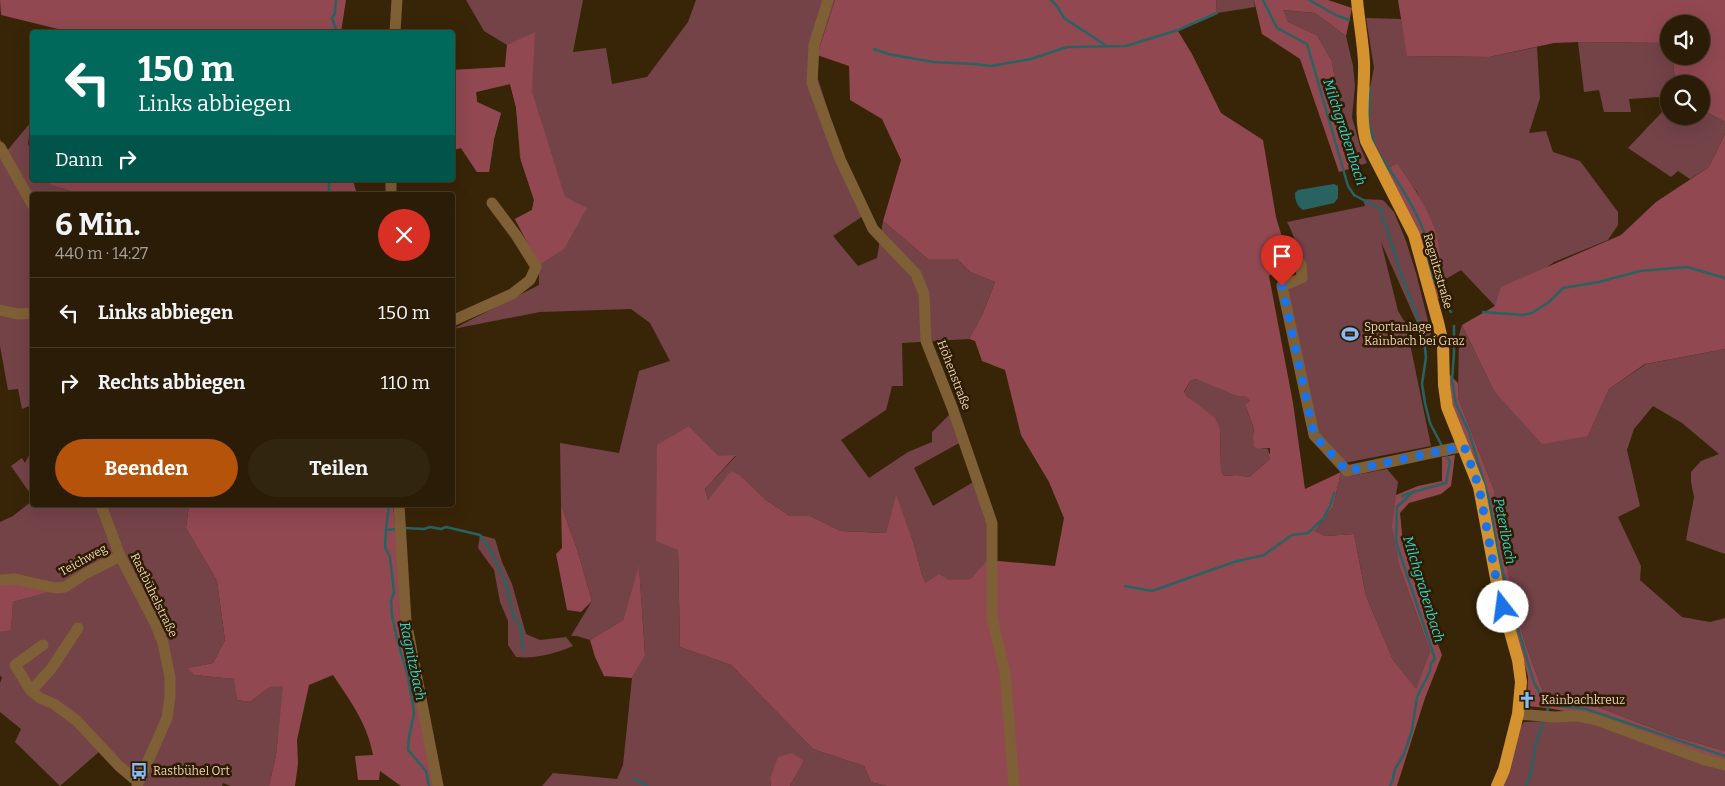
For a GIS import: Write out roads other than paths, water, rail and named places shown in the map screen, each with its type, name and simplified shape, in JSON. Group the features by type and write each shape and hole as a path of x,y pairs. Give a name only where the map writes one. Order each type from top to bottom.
{"main road":[{"name":"Ragnitzstraße","path":"1357,0 1364,62 1363,130 1366,140 1414,235 1438,322 1442,344 1447,406 1479,487 1498,589 1518,660 1520,690 1518,714 1504,770 1497,786"}],"street":[{"path":"396,30 397,0"},
{"name":"Höhenstraße","path":"828,0 814,45 812,83 840,158 873,230 916,274 924,294 926,342 952,407 992,523 992,618 1005,672 1014,786"},
{"path":"0,147 30,200"},
{"path":"455,320 512,294 530,280 536,267 516,235 492,203"},
{"path":"1301,264 1302,278 1282,286 1314,435 1347,471 1464,446"},
{"path":"0,310 29,314"},
{"name":"Rastbühelstraße","path":"43,644 15,666 31,691 40,698 54,704 77,721 138,784 167,718 170,677 163,644 155,623 120,556 102,507"},
{"path":"399,507 406,621 438,786"},
{"name":"Teichweg","path":"0,580 15,579 56,588 65,587 85,574 120,556"},
{"path":"31,691 51,669 78,628"},
{"path":"1518,714 1554,717 1578,716 1597,720 1706,760 1725,765"}],"water":[{"path":"1334,184 1338,186 1338,198 1334,203 1303,210 1299,207 1295,198 1295,193 1298,190"}],"waterway":[{"name":"Ragnitzbach","path":"336,0 335,13 332,18 336,30"},
{"path":"1051,0 1064,18 1107,46"},
{"name":"Milchgrabenbach","path":"1263,0 1277,28 1307,44 1348,186 1354,195 1382,210 1382,219 1387,228 1400,272 1423,331 1426,357 1422,384 1425,403 1430,423 1443,448"},
{"name":"Peterlbach","path":"1309,0 1349,20"},
{"path":"874,49 888,54 933,62 991,66 1031,59 1067,47 1126,46 1178,30 1217,13"},
{"name":"Peterlbach","path":"1369,118 1370,88"},
{"name":"Peterlbach","path":"1369,123 1375,147"},
{"name":"Peterlbach","path":"1379,154 1419,220 1428,243 1428,260 1432,275 1451,312"},
{"name":"Ragnitzbach","path":"329,182 330,192"},
{"path":"1483,312 1523,315 1532,313 1549,302 1563,288 1599,282 1640,271 1687,267 1725,278"},
{"name":"Peterlbach","path":"1454,326 1452,380 1456,404 1469,432 1489,499 1498,553 1512,608 1534,683 1541,695 1549,703 1586,709 1725,756"},
{"name":"Milchgrabenbach","path":"1390,786 1395,769 1404,754 1412,730 1417,697 1430,671 1431,663 1435,659 1396,542 1397,507 1413,492 1446,483 1450,462 1445,453"},
{"path":"1125,586 1152,591 1234,562 1264,555 1292,535 1308,533 1323,519 1334,493"},
{"name":"Milchgrabenbach","path":"1402,496 1410,493"},
{"name":"Ragnitzbach","path":"389,507 385,547 390,557 394,592 391,601 392,615 407,673 414,714 408,750 426,771 429,786"},
{"path":"405,528 424,529 430,527 441,529 446,527 480,535 493,555 506,584 514,617 521,628 523,650"},
{"path":"386,530 396,529"},
{"path":"1547,712 1549,703"},
{"path":"1526,786 1530,776 1536,742 1544,720"},
{"path":"634,778 647,786"}],"place":[{"name":"Sportanlage Kainbach bei Graz","path":"1350,334"},
{"name":"Kainbachkreuz","path":"1527,700"},
{"name":"Rastbühel Ort","path":"139,771"}]}
